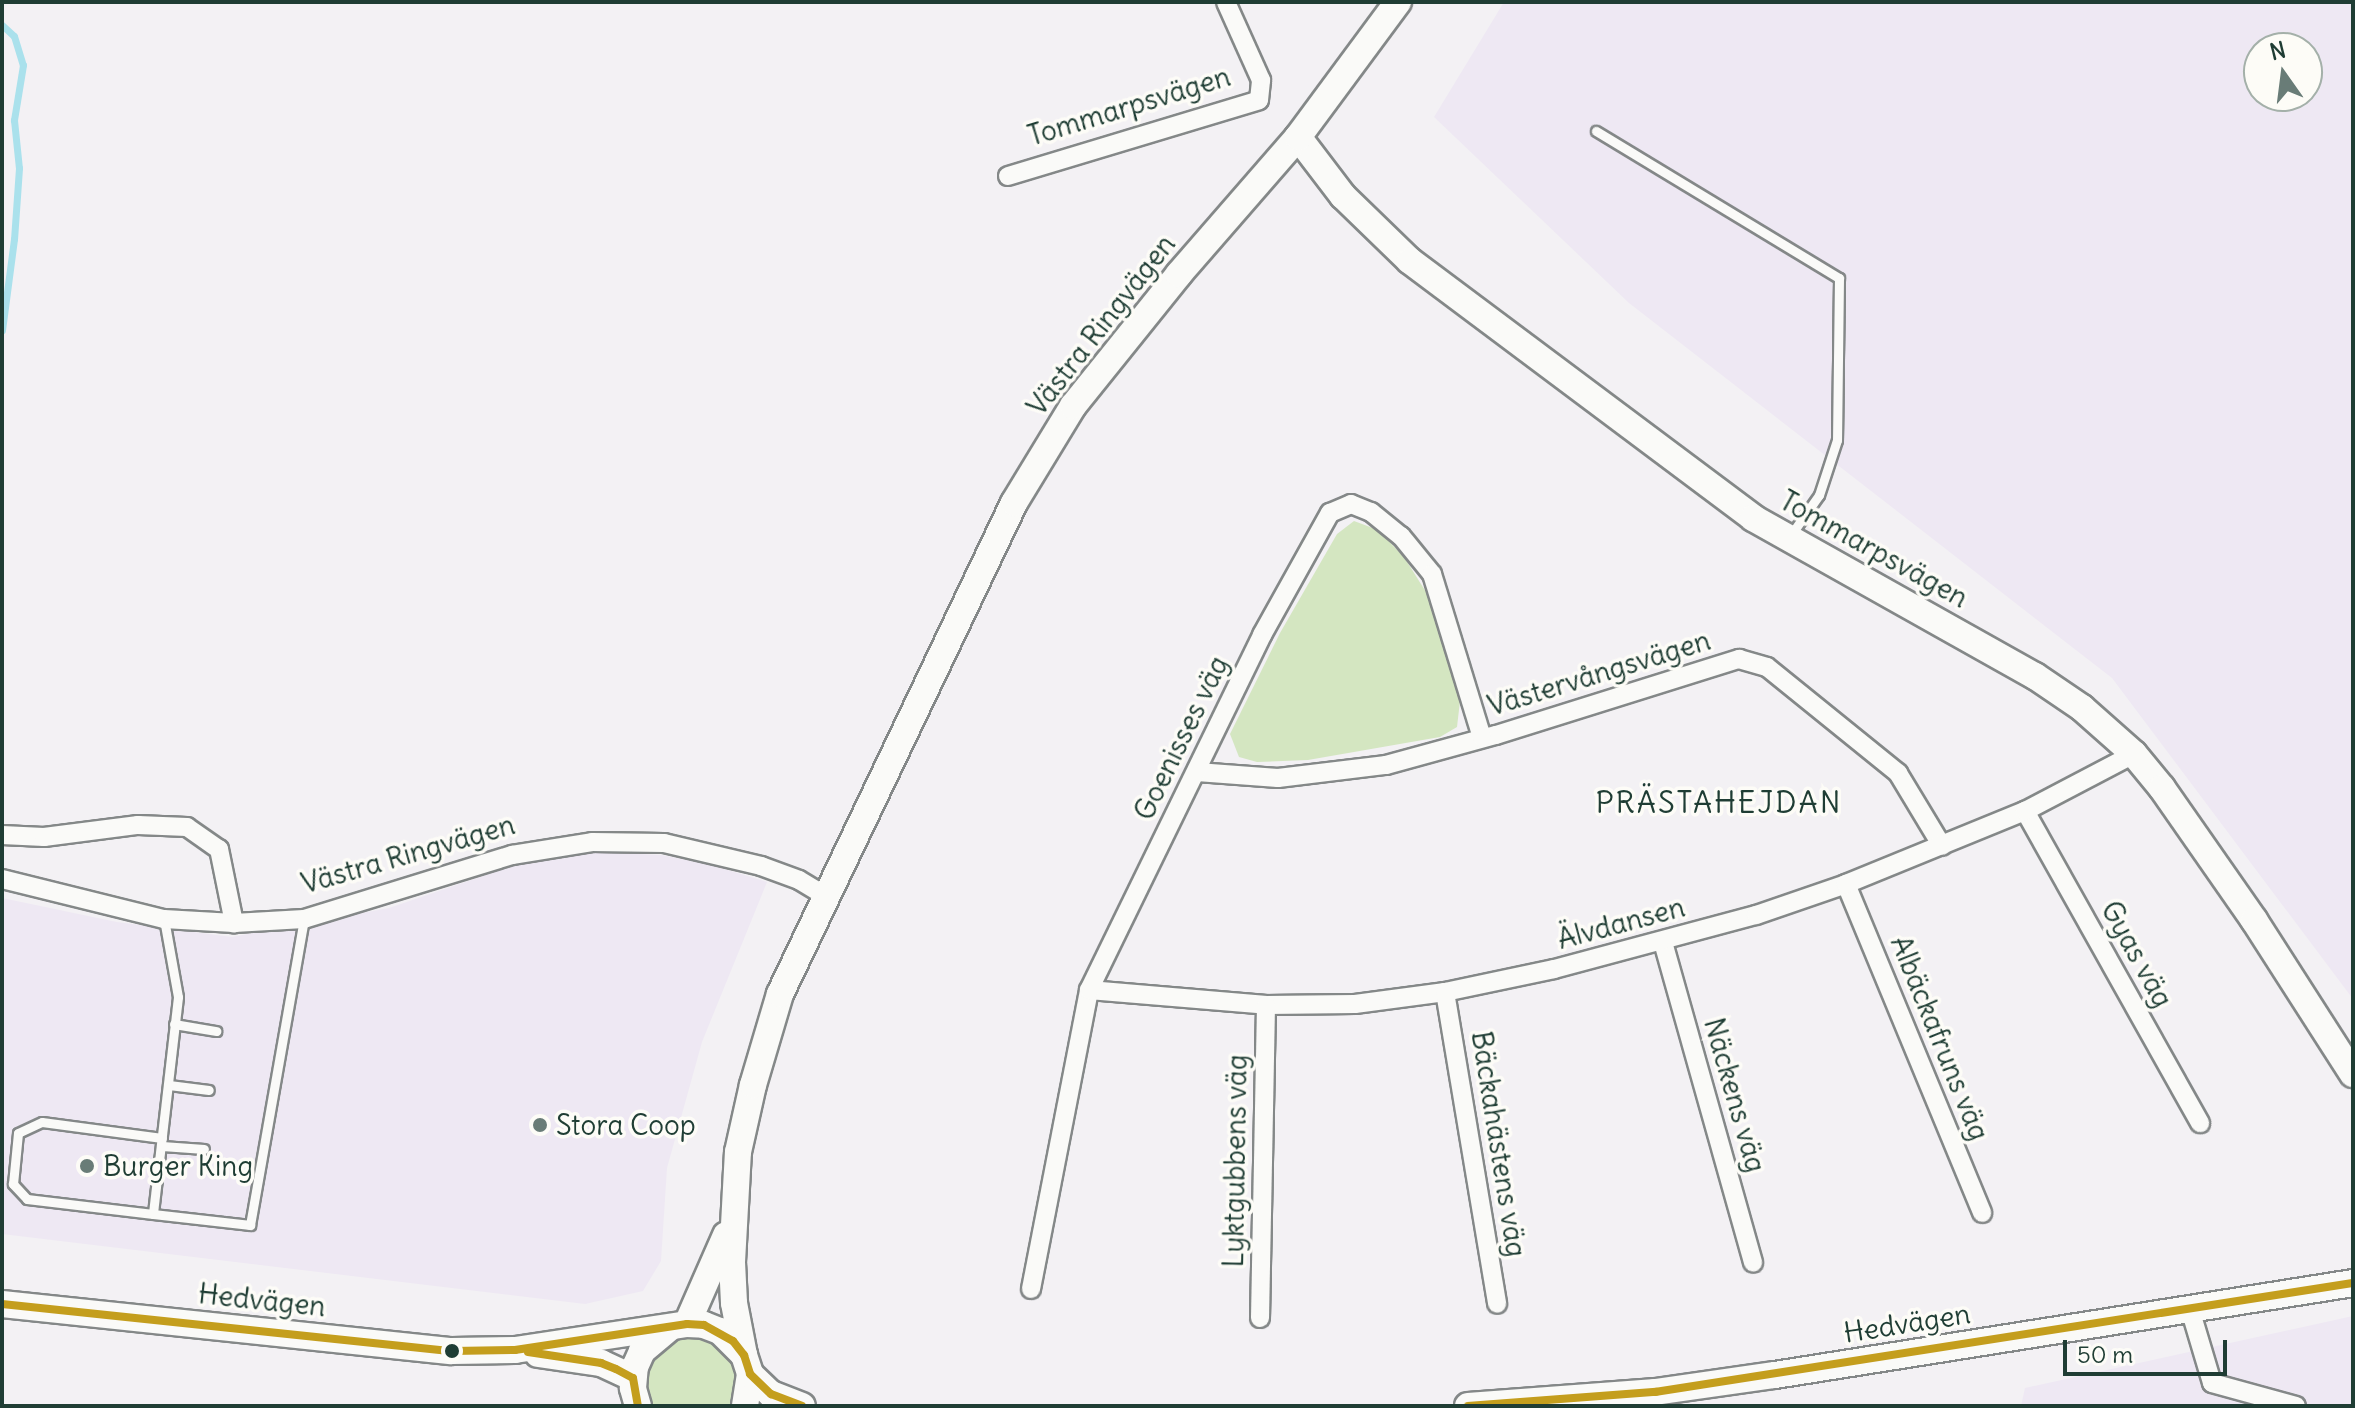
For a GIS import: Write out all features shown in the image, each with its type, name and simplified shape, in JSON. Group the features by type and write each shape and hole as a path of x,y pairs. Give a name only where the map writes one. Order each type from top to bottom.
{"main road":[{"name":"Västra Ringvägen","path":"747,1365 734,1303 732,1221 738,1152 753,1085 780,994 826,896 1014,503 1073,406 1179,274 1298,137 1360,58 1398,2"},
{"name":"Tommarpsvägen","path":"1298,137 1343,196 1410,261 1753,518 2035,676 2082,708 2134,754 2162,788 2254,920 2353,1074"},
{"name":"Västra Ringvägen","path":"678,1326 732,1221"},
{"name":"Hedvägen","path":"1468,1406 1670,1390 1976,1345 2353,1283"},
{"name":"Hedvägen","path":"2,1304 405,1348 515,1350 601,1363 633,1378"},
{"name":"Hedvägen","path":"515,1350 678,1326 720,1331 771,1394 802,1406"},
{"path":"638,1406 633,1378 642,1351 678,1326"},
{"path":"745,1406 747,1365"}],"street":[{"name":"Tommarpsvägen","path":"1008,176 1259,100 1261,80 1226,2"},
{"name":"Goenisses väg","path":"1031,1289 1089,990 1262,635 1330,513 1351,504 1371,512 1401,536 1432,574 1482,738"},
{"name":"Västervångsvägen","path":"1197,772 1278,778 1386,765 1739,659 1767,667 1898,773 1942,846"},
{"name":"Älvdansen","path":"1089,990 1266,1005 1355,1004 1445,992 1663,942 1846,884 2025,811 2134,754"},
{"name":"Gyas väg","path":"2025,811 2200,1123"},
{"path":"2,835 44,837 138,825 187,827 219,849 234,923"},
{"name":"Västra Ringvägen","path":"2,879 164,919 234,923 304,919 512,855 592,842 664,843 786,875 826,896"},
{"name":"Albäckafruns väg","path":"1846,884 1982,1213"},
{"name":"Näckens väg","path":"1663,942 1753,1263"},
{"name":"Bäckahästens väg","path":"1445,992 1497,1304"},
{"name":"Lyktgubbens väg","path":"1260,1318 1266,1005"},
{"path":"2190,1309 2212,1383 2296,1406"}],"lane":[{"path":"1596,131 1839,278 1837,440 1819,495 1788,538"},
{"path":"153,1214 178,997 164,919"},
{"path":"204,1149 42,1122 18,1133 13,1184 27,1199 250,1225 304,919"},
{"path":"174,1024 216,1031"},
{"path":"169,1085 209,1090"}],"shaded area":[{"path":"1504,2 2353,2 2353,999 2112,678 1629,303 1434,117"},
{"path":"596,852 661,855 708,864 767,882 702,1042 667,1168 661,1261 643,1291 585,1304 2,1234 2,898 117,922 232,937 389,908 518,864"},
{"path":"2353,1316 2353,1406 2021,1406 2025,1388"}],"green space":[{"path":"1354,521 1378,530 1404,557 1426,592 1460,701 1457,727 1440,737 1308,760 1257,762 1239,757 1230,734 1280,633 1337,534"},
{"path":"676,1336 708,1337 733,1359 738,1374 733,1406 649,1406 645,1398 644,1368 651,1354"}],"waterway":[{"path":"2,25 14,36 23,65 14,120 19,168 14,239 2,330"}],"transit line":[{"path":"1468,1406 1655,1392 2353,1283"},
{"path":"2,1304 452,1351 515,1350 687,1324 704,1325 733,1341 744,1355 750,1374 771,1394 802,1406"},
{"path":"528,1352 601,1363 616,1369 633,1378 638,1406"}],"place":[{"name":"Stora Coop","path":"540,1125"},
{"name":"Burger King","path":"87,1166"}],"district":[{"name":"PRÄSTAHEJDAN","path":"1719,802"}]}
